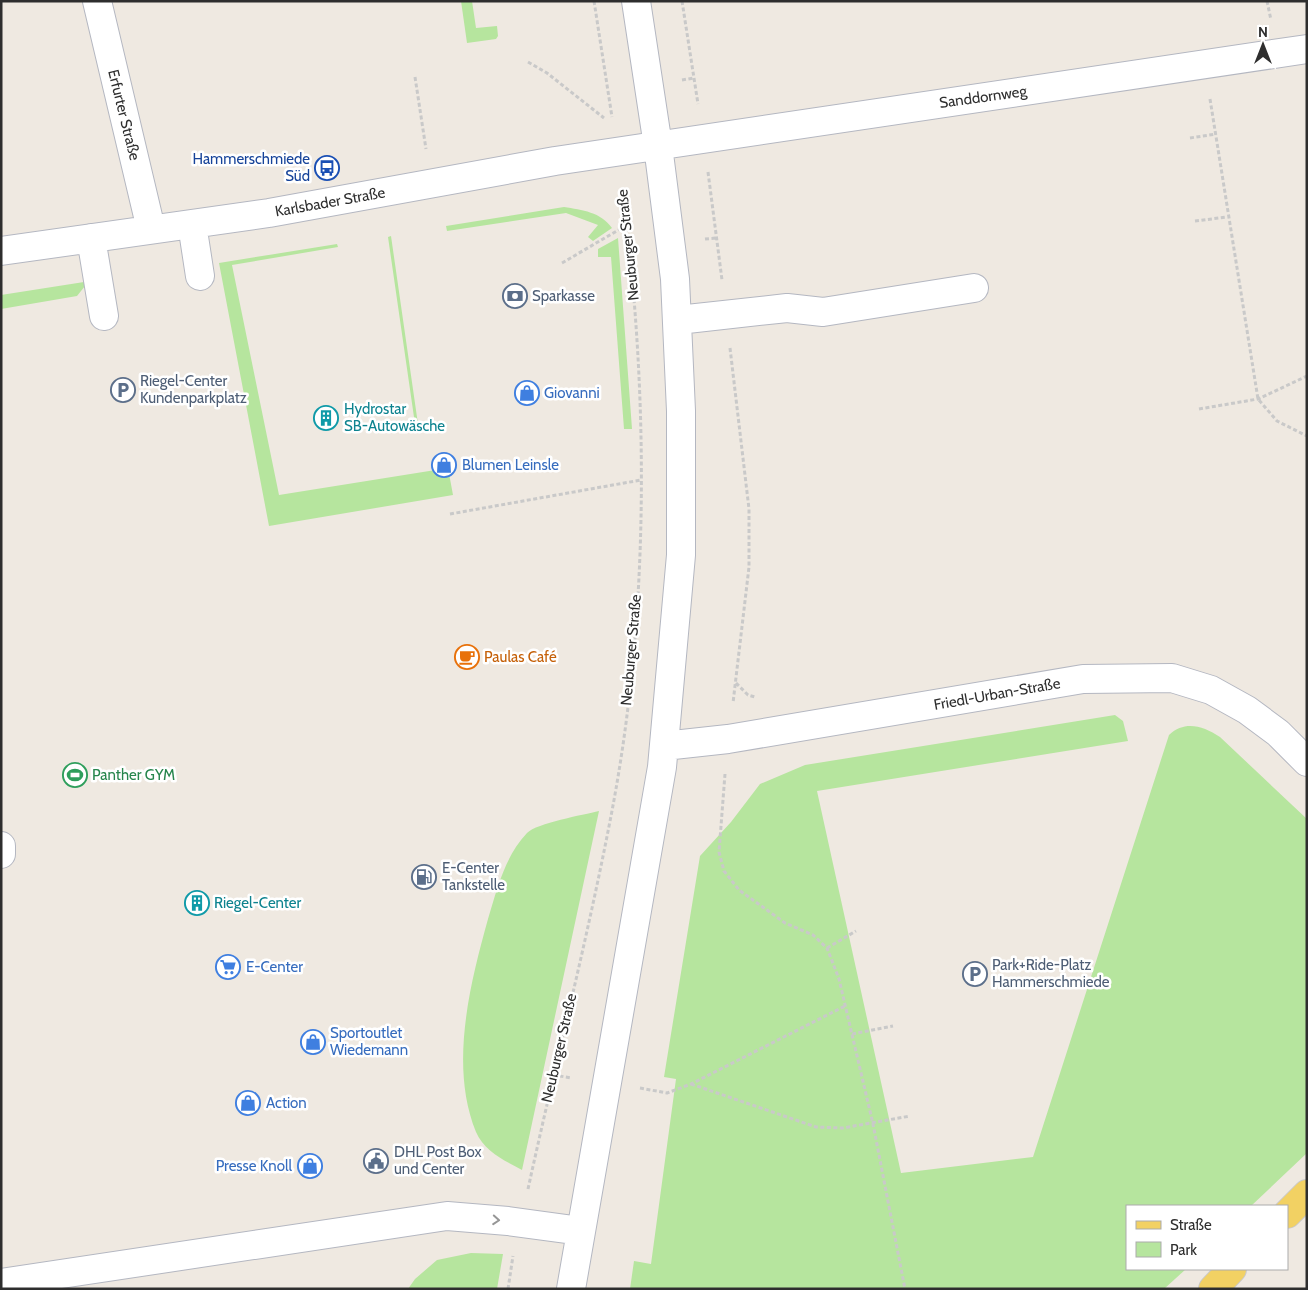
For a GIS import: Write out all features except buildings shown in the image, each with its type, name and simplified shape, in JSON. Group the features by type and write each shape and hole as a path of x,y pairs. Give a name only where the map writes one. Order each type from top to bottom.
{"main road":[{"path":"1288,1213 1307,1194"},
{"path":"1212,1289 1231,1270"}],"street":[{"name":"Erfurter Straße","path":"96,1 151,229"},
{"path":"571,1289 664,746 681,555 681,411 678,320 671,241 636,1"},
{"name":"Sanddornweg","path":"658,146 1307,50"},
{"name":"Karlsbader Straße","path":"1,251 192,224 432,184 615,139 658,146"},
{"path":"192,224 200,276"},
{"path":"91,238 104,316"},
{"path":"678,320 727,313 787,308 822,312 974,288"},
{"name":"Friedl-Urban-Straße","path":"664,746 728,739 1083,679 1172,678 1211,690 1247,710 1278,733 1307,762"},
{"path":"1,846 1,854"},
{"path":"1,1283 447,1216 520,1222 581,1231"}],"path":[{"name":"Neuburger Straße","path":"508,1289 520,1222 611,816 632,660 641,480 634,278 594,1"},
{"path":"682,1 727,313 746,482 749,567 728,739 719,844 724,871 739,890 785,923 813,935 827,948 838,979 873,1124 905,1289"},
{"path":"528,62 547,73 615,139"},
{"path":"1204,65 1216,134 1227,217 1258,399 1277,421 1307,436"},
{"path":"415,77 432,184"},
{"path":"1190,138 1216,134"},
{"path":"1195,221 1227,217"},
{"path":"562,263 627,225"},
{"path":"1199,409 1258,399 1307,376"},
{"path":"450,514 641,480"},
{"path":"827,948 856,931"},
{"path":"667,1093 691,1084 845,1006"},
{"path":"852,1034 893,1026"},
{"path":"691,1084 816,1128 843,1128 910,1116"}],"green space":[{"path":"461,1 472,1 476,28 497,26 498,36 496,39 467,43"},
{"path":"564,207 597,215 612,228 593,241 588,237 598,225 566,213 447,231 446,226"},
{"path":"391,236 419,431 416,431 388,237"},
{"path":"618,238 632,429 624,429 611,257 598,257 598,249"},
{"path":"337,244 338,247 232,265 279,495 448,468 453,495 269,526 219,263"},
{"path":"84,282 85,286 77,296 1,309 1,295"},
{"path":"1115,715 1123,721 1128,741 817,791 901,1173 1033,1157 1169,735 1181,727 1194,726 1220,737 1307,819 1307,1153 1252,1205 1126,1205 1126,1270 1185,1270 1164,1289 630,1289 634,1261 651,1264 676,1079 664,1077 700,856 731,822 760,784 805,765"},
{"path":"599,811 522,1170 496,1155 484,1145 476,1132 468,1107 463,1053 465,1025 475,970 498,885 507,862 519,842 532,829"},
{"path":"471,1253 503,1254 497,1289 408,1289 415,1279 437,1260"}],"place":[{"name":"Hammerschmiede Süd","path":"327,168"},
{"name":"Sparkasse","path":"515,296"},
{"name":"Riegel-Center Kundenparkplatz","path":"123,390"},
{"name":"Giovanni","path":"527,393"},
{"name":"Hydrostar SB-Autowäsche","path":"326,418"},
{"name":"Blumen Leinsle","path":"444,465"},
{"name":"Paulas Café","path":"467,657"},
{"name":"Panther GYM","path":"75,775"},
{"name":"E-Center Tankstelle","path":"424,877"},
{"name":"Riegel-Center","path":"197,903"},
{"name":"E-Center","path":"228,967"},
{"name":"Park+Ride-Platz Hammerschmiede","path":"975,974"},
{"name":"Sportoutlet Wiedemann","path":"313,1042"},
{"name":"Action","path":"248,1103"},
{"name":"DHL Post Box und Center","path":"376,1161"},
{"name":"Presse Knoll","path":"310,1166"}]}
